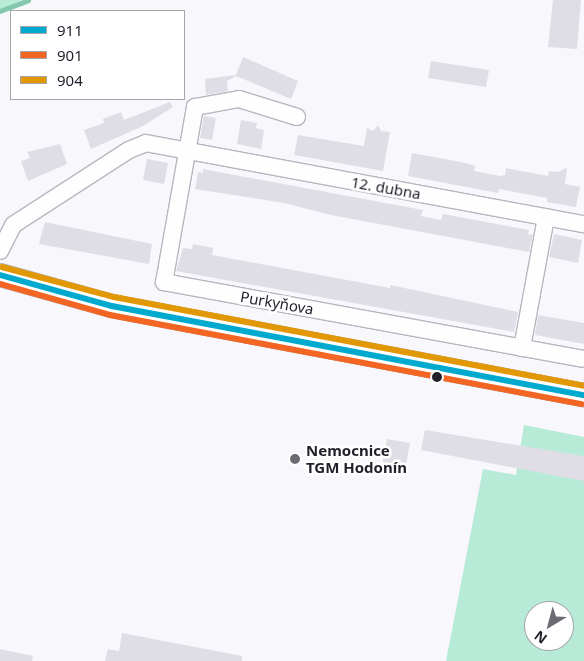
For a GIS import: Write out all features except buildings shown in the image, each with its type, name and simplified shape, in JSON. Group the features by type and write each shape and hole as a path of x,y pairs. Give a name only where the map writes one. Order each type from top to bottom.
{"street":[{"path":"188,151 195,107 200,105 239,99 297,117"},
{"name":"12. dubna","path":"0,251 13,225 130,150 146,143 584,224"},
{"name":"Purkyňova","path":"188,151 164,282 582,359"},
{"path":"522,348 546,217"},
{"path":"0,275 112,306 584,396"}],"green space":[{"path":"0,0 22,0 0,10"},
{"path":"524,425 584,437 584,661 446,661 483,469 516,475"}],"waterway":[{"path":"0,11 28,0"}],"transit line":[{"name":"904","path":"2,267 114,297 584,386"},
{"name":"911","path":"0,275 112,306 584,395"},
{"name":"901","path":"0,284 110,315 582,404"}],"place":[{"name":"Nemocnice TGM Hodonín","path":"295,459"}]}
